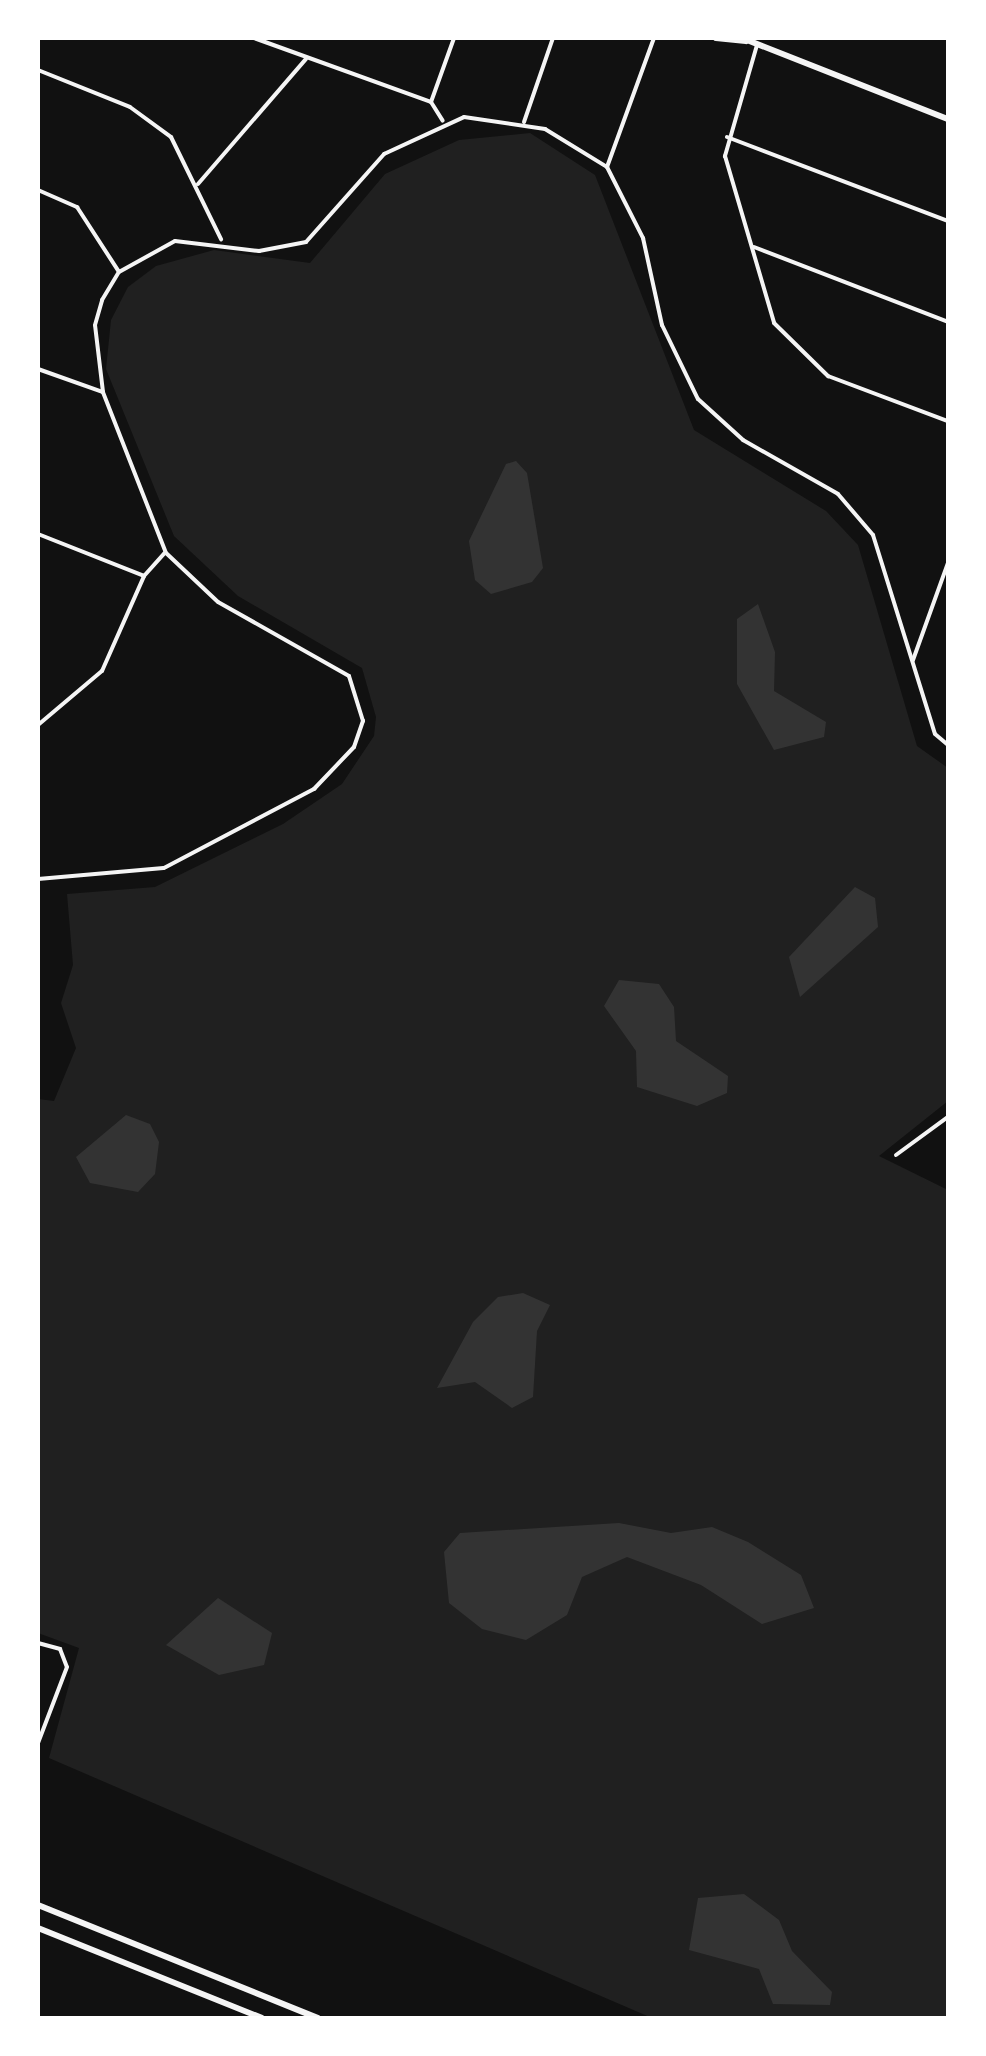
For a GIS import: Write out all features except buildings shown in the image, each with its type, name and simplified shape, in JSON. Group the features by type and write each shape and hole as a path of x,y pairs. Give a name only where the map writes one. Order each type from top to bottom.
{"main road":[{"path":"716,38 745,39 948,119"},
{"path":"38,1906 318,2018"},
{"path":"38,1928 262,2018"}],"street":[{"path":"254,38 431,102 443,121"},
{"path":"431,102 454,38"},
{"path":"524,122 553,38"},
{"path":"607,167 654,38"},
{"path":"757,45 726,137 754,247 759,288 795,350 828,376 948,421"},
{"path":"198,184 307,58"},
{"path":"38,79 39,70 151,119 198,184 221,239"},
{"path":"38,880 164,868 314,788 354,746 362,694 349,676 218,602 166,553 103,392 94,326 119,272 175,241 221,239 259,250 306,242 362,173 443,121 524,122 607,167 643,238 662,326 698,399 742,440 855,510 880,553 935,734 948,745"},
{"path":"726,137 948,221"},
{"path":"38,190 77,207 119,272"},
{"path":"754,247 948,322"},
{"path":"38,369 103,392"},
{"path":"38,534 144,576"},
{"path":"38,725 102,671 144,576 166,553"},
{"path":"913,660 948,564"},
{"path":"896,1155 948,1116"},
{"path":"38,1643 65,1657 38,1743"},
{"path":"64,2016 90,2018"}],"shaded area":[{"path":"530,133 595,175 694,430 826,511 858,545 917,746 948,768 948,1101 879,1156 948,1190 948,2018 652,2018 49,1758 79,1648 38,1633 38,1099 54,1101 76,1048 61,1003 73,965 67,894 155,887 283,824 342,784 374,736 376,717 362,668 238,596 174,536 106,369 111,320 128,287 156,266 214,250 310,263 385,174 459,140"},
{"path":"516,461 527,473 543,568 532,582 491,594 475,580 469,541 506,464"},
{"path":"758,604 775,652 774,691 826,722 824,737 774,750 737,684 737,619"},
{"path":"855,887 875,898 878,927 800,997 789,957"},
{"path":"619,980 659,984 674,1007 676,1041 728,1076 727,1093 697,1106 637,1087 636,1051 604,1006"},
{"path":"126,1115 150,1124 159,1142 155,1174 138,1192 90,1183 76,1157"},
{"path":"523,1293 550,1305 537,1331 533,1397 512,1408 475,1382 437,1388 473,1322 498,1297"},
{"path":"619,1523 671,1533 712,1527 748,1542 801,1575 814,1608 762,1624 701,1585 627,1557 582,1577 567,1615 526,1640 482,1629 449,1603 444,1552 460,1533"},
{"path":"218,1598 272,1633 264,1665 219,1675 166,1645"},
{"path":"744,1894 779,1920 792,1951 832,1992 830,2005 773,2004 759,1969 689,1950 698,1898"}]}
